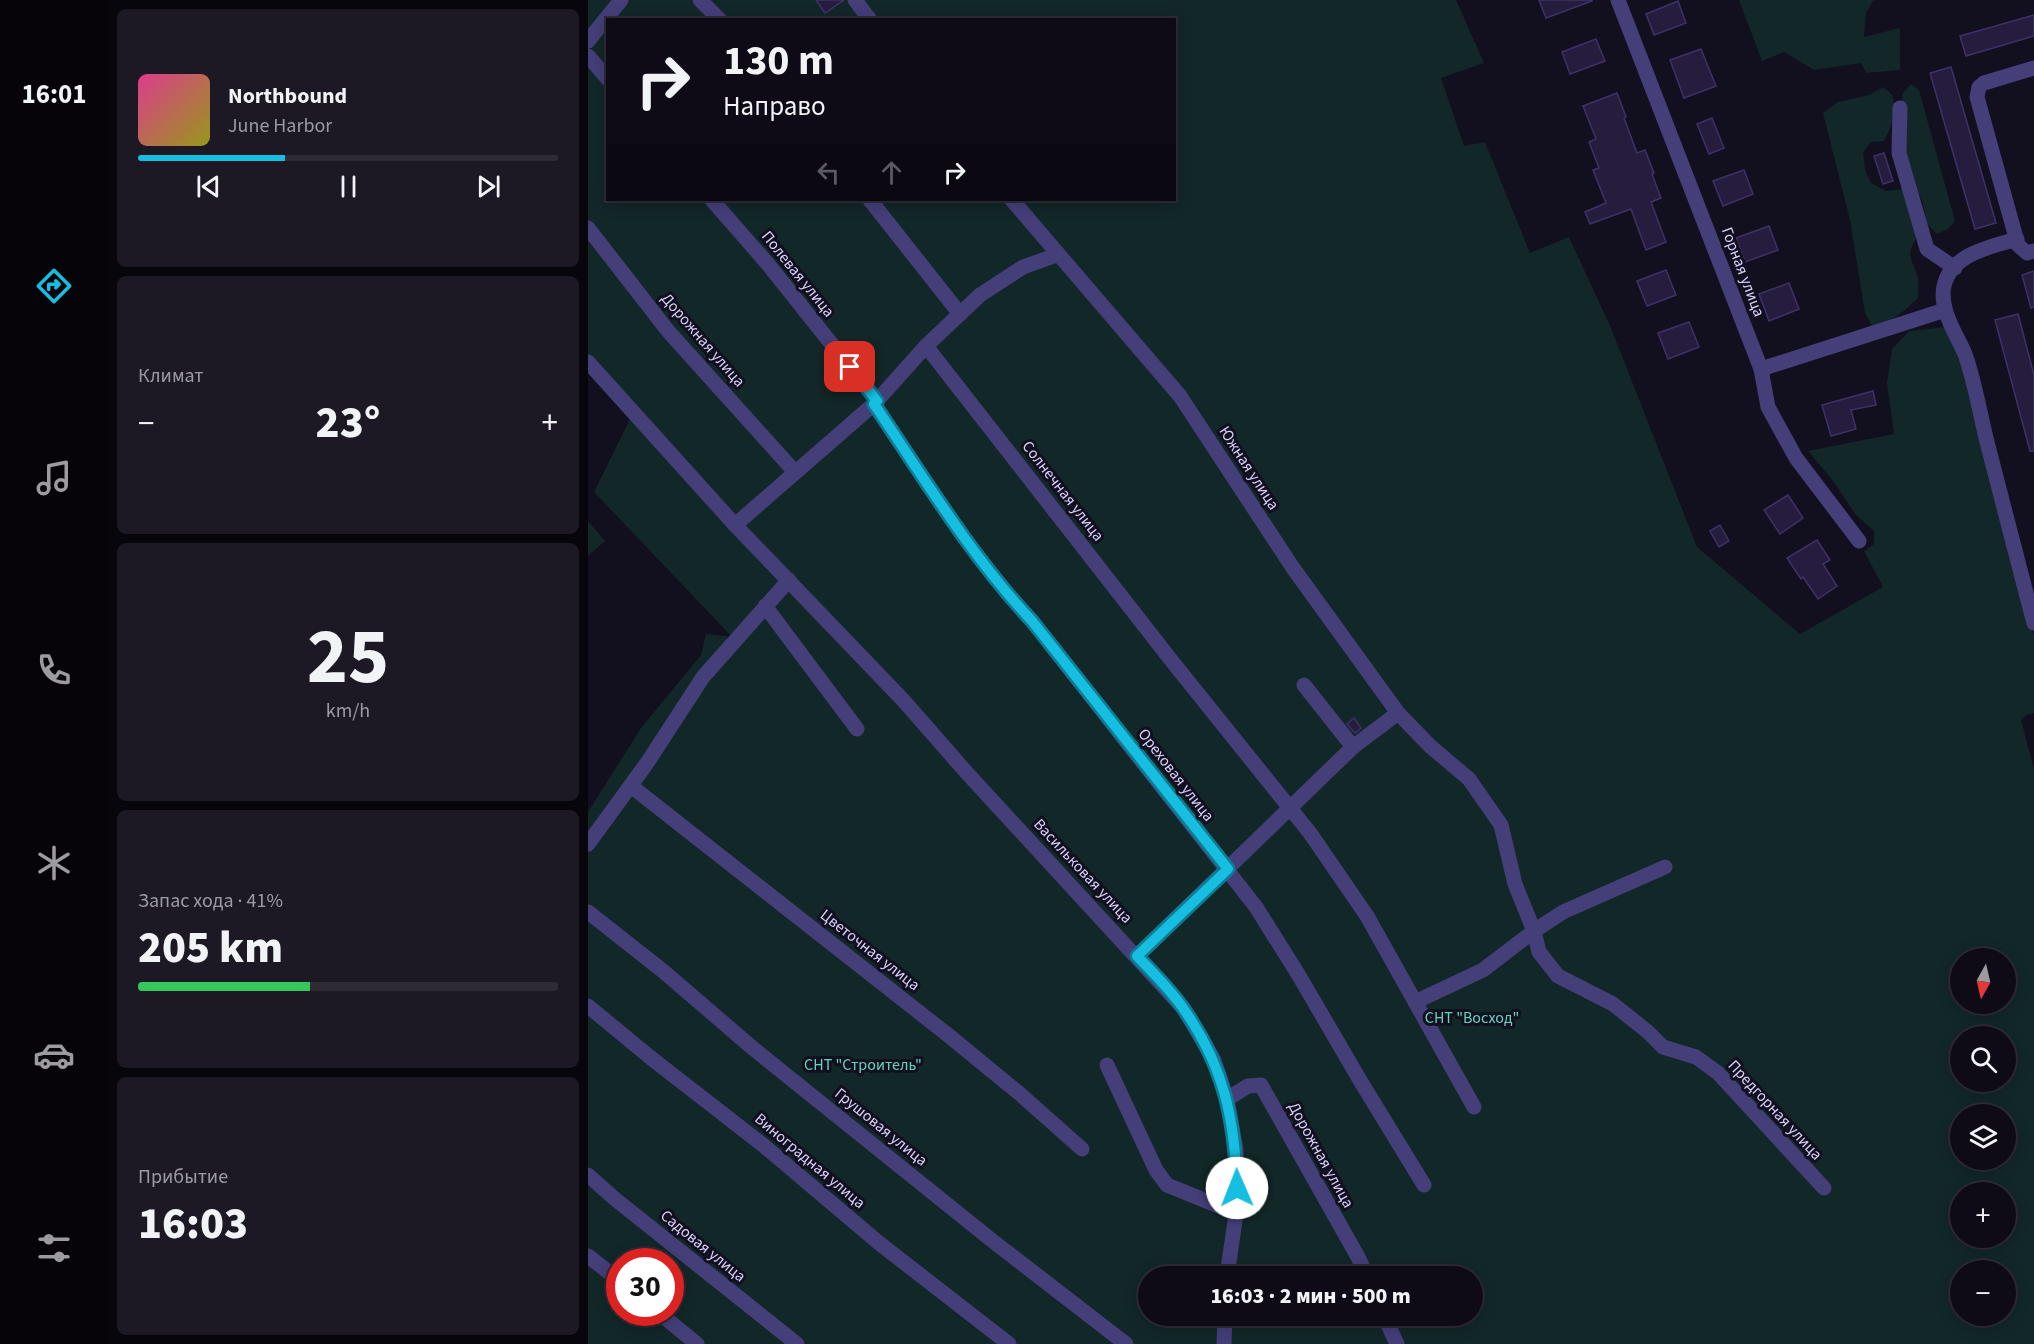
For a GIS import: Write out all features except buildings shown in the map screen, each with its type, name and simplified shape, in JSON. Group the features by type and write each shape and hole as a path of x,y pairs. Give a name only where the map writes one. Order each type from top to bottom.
{"street":[{"path":"607,18 621,0"},
{"path":"700,0 718,18"},
{"path":"855,0 868,18"},
{"name":"Горная улица","path":"1618,0 1761,369 1768,407 1796,458 1859,541"},
{"path":"588,41 606,19"},
{"path":"588,56 606,77"},
{"path":"2034,68 1984,83 1978,87 1977,97 2018,245 2027,253 2034,251"},
{"path":"1900,108 1899,153 1927,249 1954,267"},
{"name":"Полевая улица","path":"713,201 767,263 876,402"},
{"path":"871,201 960,314"},
{"path":"735,525 876,402 926,345 980,294 1023,267 1057,255 1013,201"},
{"name":"Дорожная улица","path":"588,228 668,331 795,472"},
{"path":"2017,239 1964,258 1948,274 1943,297 1945,310 1965,356 2034,623"},
{"name":"Южная улица","path":"1057,255 1180,396 1293,568 1398,712"},
{"path":"1761,369 1945,310"},
{"name":"Солнечная улица","path":"926,345 1171,660 1310,833 1367,916 1474,1107"},
{"name":"Васильковая улица","path":"588,362 735,525 903,700 1184,1009 1214,1060 1227,1099 1236,1150 1236,1213 1228,1266"},
{"name":"Ореховая улица","path":"876,402 948,513 1005,592 1032,621 1256,907 1424,1185"},
{"path":"588,844 631,786 703,677 789,580"},
{"path":"765,606 857,729"},
{"path":"1304,685 1353,747"},
{"path":"1137,956 1353,747 1398,712"},
{"name":"Предгорная улица","path":"1398,712 1430,746 1469,779 1501,825 1515,884 1539,952 1558,976 1613,1004 1664,1047 1696,1057 1718,1073 1824,1188"},
{"name":"Цветочная улица","path":"631,786 948,1035 1082,1149"},
{"path":"1414,1002 1483,970 1533,931 1563,912 1665,867"},
{"name":"Грушовая улица","path":"588,912 994,1242 1126,1344"},
{"name":"Виноградная улица","path":"588,1006 763,1145 879,1243 1009,1344"},
{"path":"1107,1065 1156,1170 1167,1185 1236,1213"},
{"name":"Дорожная улица","path":"1227,1099 1248,1086 1261,1085 1362,1266"},
{"name":"Садовая улица","path":"588,1175 797,1344"},
{"path":"588,1256 606,1270"},
{"path":"675,1326 697,1344"},
{"path":"1224,1344 1225,1326"},
{"path":"1389,1326 1397,1344"}],"green space":[{"path":"588,0 1456,0 1484,63 1441,78 1464,146 1485,142 1530,253 1569,237 1611,328 1697,547 1800,634 1883,587 1864,551 1874,544 1874,531 1855,514 1834,482 1808,451 1894,434 1887,383 1892,349 1909,331 1947,327 1957,346 2034,636 2034,713 2026,715 2021,720 2034,769 2034,1344 588,1344 588,844 735,640 594,492 633,413 588,362"},
{"path":"1739,0 1877,0 1873,1 1866,13 1864,37 1900,28 1900,70 1866,73 1861,63 1814,70 1784,52 1762,61"},
{"path":"1911,84 1919,90 1955,221 1948,229 1937,234 1927,224 1922,200 1907,170 1902,94"},
{"path":"1883,87 1893,99 1893,118 1884,141 1871,142 1863,152 1865,170 1871,183 1886,191 1903,189 1917,237 1910,254 1918,278 1918,298 1892,319 1872,326 1865,313 1850,220 1823,113 1838,102 1869,95"},
{"path":"588,521 605,541 588,556"},
{"path":"706,634 727,636 729,641 588,839 588,812 641,728 701,655"}],"route":[{"path":"850,367 877,401 874,404 1005,592 1032,621 1228,869 1137,956 1184,1009 1214,1060 1227,1099 1236,1150 1237,1188"}],"park label":[{"name":"СНТ \"Восход\"","path":"1472,1018"},
{"name":"СНТ \"Строитель\"","path":"863,1065"}]}
